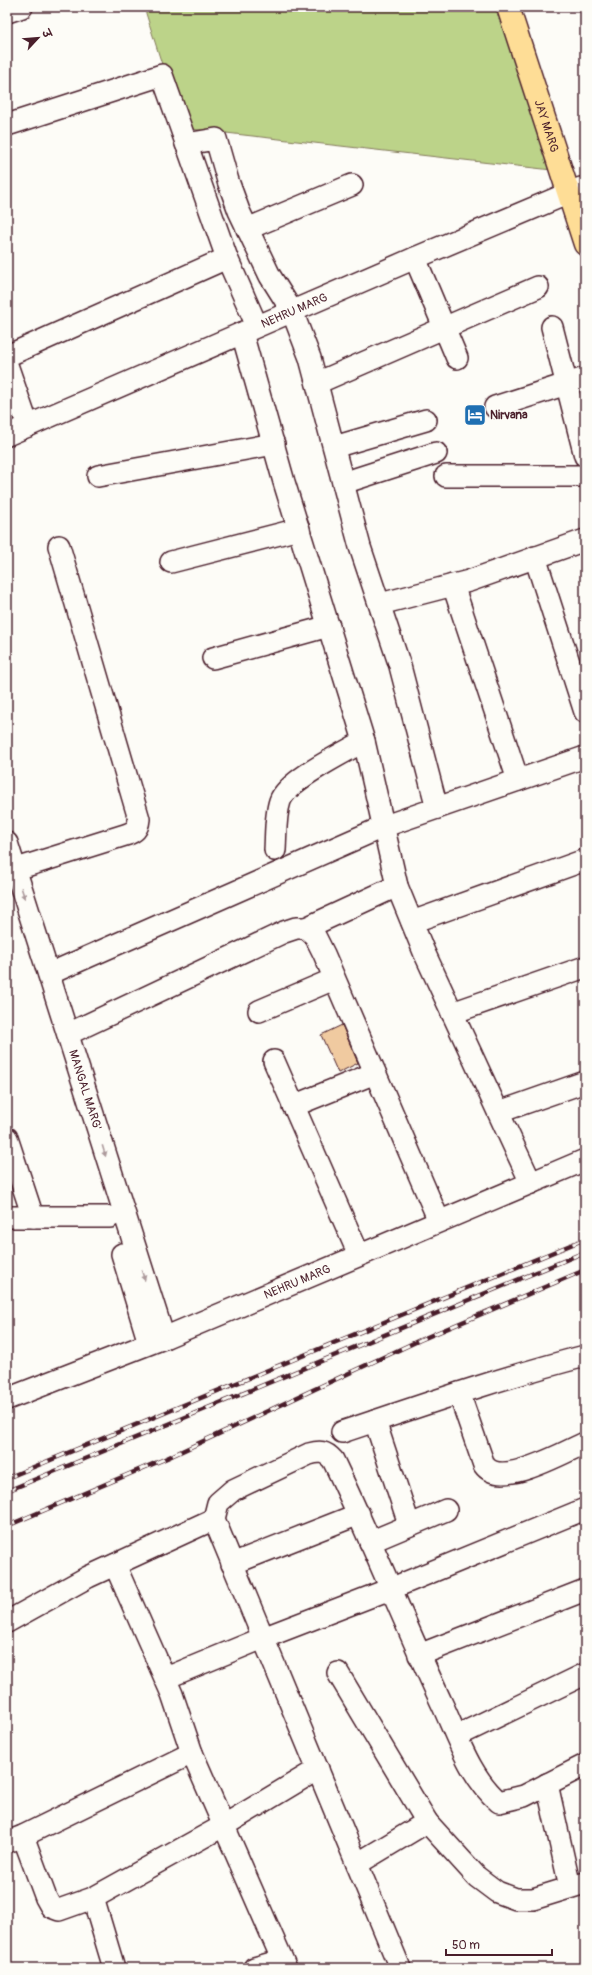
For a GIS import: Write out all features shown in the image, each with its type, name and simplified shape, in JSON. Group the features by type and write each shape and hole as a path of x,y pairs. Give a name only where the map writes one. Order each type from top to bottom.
{"main road":[{"name":"JAY MARG","path":"508,7 579,194"},
{"name":"JAY MARG","path":"522,7 579,194 585,244"}],"street":[{"path":"7,12 22,7"},
{"path":"7,124 162,75 227,258 250,330 274,444 364,741 385,826 397,886 452,1012 499,1112 530,1183"},
{"path":"186,144 216,139 228,181 247,229 270,276 292,311 310,358 360,547 400,666 437,808"},
{"path":"247,229 352,185"},
{"name":"NEHRU MARG","path":"7,435 415,258 579,194"},
{"path":"7,356 227,258"},
{"path":"415,258 457,358"},
{"path":"317,383 538,287"},
{"path":"552,327 575,381 585,456"},
{"path":"7,365 28,426"},
{"path":"495,407 575,381"},
{"path":"334,447 426,420"},
{"path":"98,476 274,444"},
{"path":"343,483 436,453"},
{"path":"446,476 585,476"},
{"path":"171,562 299,528"},
{"path":"380,604 453,585 585,540"},
{"path":"9,859 134,832 138,826 139,819 59,546"},
{"path":"535,557 585,712"},
{"path":"453,585 518,780"},
{"path":"213,658 329,626"},
{"path":"275,850 278,810 284,793 306,774 364,741"},
{"path":"49,974 385,826 585,757"},
{"name":"MANGAL MARG'","path":"9,859 68,1034 156,1341"},
{"path":"412,922 584,862"},
{"path":"68,1034 284,932 296,928 306,928 397,886"},
{"path":"7,889 110,1217 156,1341"},
{"path":"306,928 315,936 376,1073 439,1221"},
{"path":"452,1012 585,967"},
{"path":"259,1012 334,979"},
{"path":"274,1061 359,1255"},
{"path":"293,1106 376,1073"},
{"path":"499,1112 585,1082"},
{"path":"7,1138 33,1217"},
{"name":"NEHRU MARG","path":"7,1399 156,1341 585,1160"},
{"path":"7,1217 110,1217"},
{"path":"342,1432 459,1393 563,1361 585,1356"},
{"path":"459,1393 484,1465 488,1471 494,1474 520,1472 585,1443"},
{"path":"375,1421 409,1524"},
{"path":"400,1968 214,1519 218,1503 233,1490 309,1454 319,1452 327,1453 333,1460 359,1514 419,1655 480,1782 499,1802 524,1796 585,1765"},
{"path":"166,1678 263,1638 390,1589 585,1509"},
{"path":"370,1542 409,1524 446,1510"},
{"path":"232,1564 359,1514"},
{"path":"7,1622 88,1578 214,1519"},
{"path":"115,1565 166,1678 192,1753 284,1964 254,1968"},
{"path":"419,1655 585,1590"},
{"path":"338,1673 427,1822 477,1877 497,1892 516,1899 533,1899 578,1885 547,1784"},
{"path":"457,1736 585,1674"},
{"path":"192,1753 15,1839 51,1907 59,1910 93,1898 223,1826 318,1769"},
{"path":"357,1864 427,1822"},
{"path":"93,1898 114,1968"}],"green space":[{"path":"144,7 499,7 552,170 182,128"}],"building":[{"path":"342,1025 358,1063 338,1073 321,1035"}],"railway":[{"path":"7,1478 585,1239"},
{"path":"7,1491 585,1252"},
{"path":"7,1526 167,1458 420,1340 585,1270"}],"place":[{"name":"Nirvana","path":"475,415"}]}
